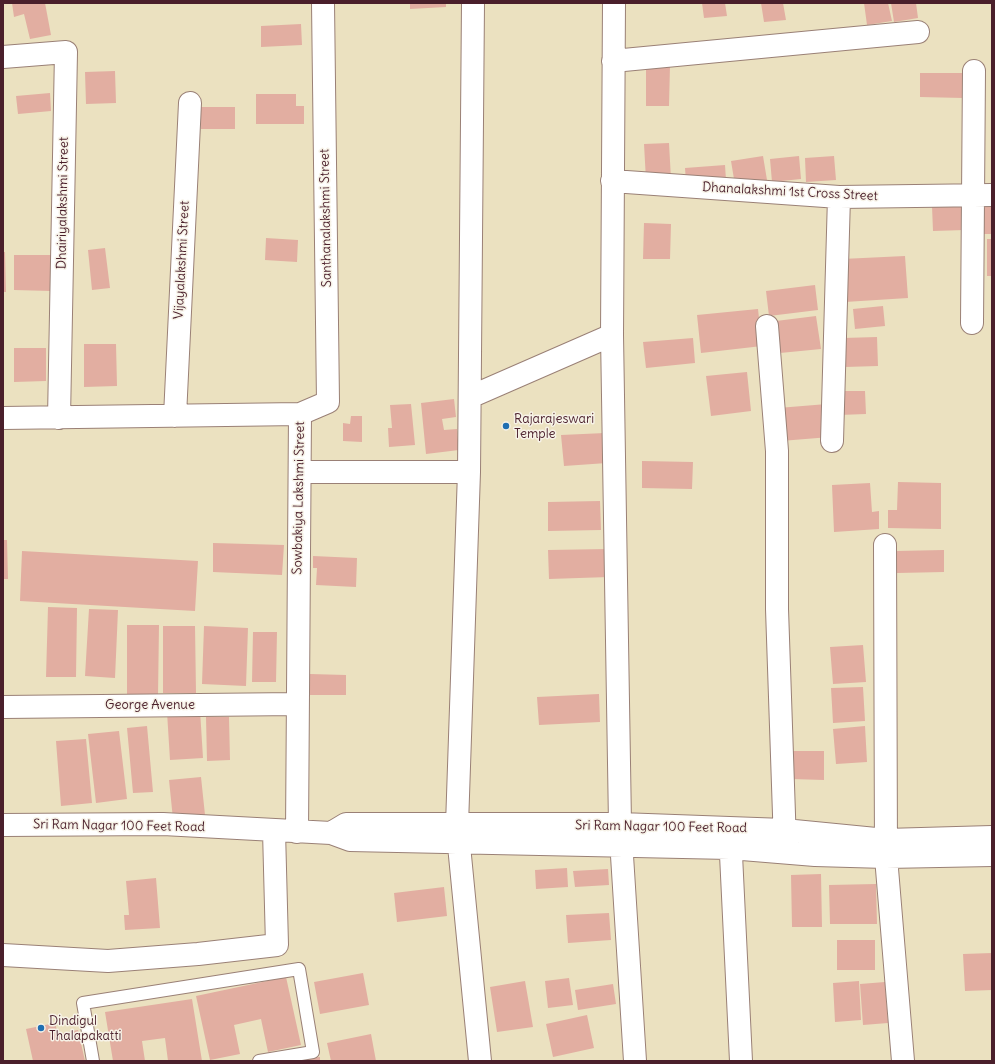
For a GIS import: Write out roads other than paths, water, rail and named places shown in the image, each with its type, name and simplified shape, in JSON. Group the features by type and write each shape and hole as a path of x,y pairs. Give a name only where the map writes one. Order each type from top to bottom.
{"street":[{"name":"Santhanalakshmi Street","path":"300,414 328,402 323,3"},
{"path":"473,3 469,472 458,834 480,1061"},
{"path":"614,3 612,335 621,835 635,1061"},
{"path":"613,61 918,32"},
{"name":"Dhairiyalakshmi Street","path":"3,57 66,52 59,418"},
{"path":"972,323 982,195 974,71"},
{"name":"Vijayalakshmi Street","path":"175,416 190,103"},
{"name":"Dhanalakshmi 1st Cross Street","path":"612,181 839,197 982,195"},
{"path":"832,441 839,197"},
{"path":"767,326 776,451 777,609 784,841"},
{"path":"470,397 612,335"},
{"name":"Sowbakiya Lakshmi Street","path":"3,418 300,414 297,832"},
{"path":"300,472 469,472"},
{"path":"885,545 886,849 903,1061"},
{"name":"George Avenue","path":"3,707 297,704"},
{"name":"Sri Ram Nagar 100 Feet Road","path":"3,825 163,824 331,833 346,824 458,834 621,835 684,848 730,838 784,841 815,855 886,849 992,837"},
{"path":"3,955 108,961 198,954 277,945 274,831"},
{"path":"730,838 740,1061"},
{"name":"Sri Ram Nagar 100 Feet Road","path":"886,849 992,855"}],"lane":[{"path":"93,1061 82,1003 299,969 313,1052 259,1061"}],"place":[{"name":"Rajarajeswari Temple","path":"506,426"},
{"name":"Dindigul Thalapakatti","path":"41,1028"}]}
